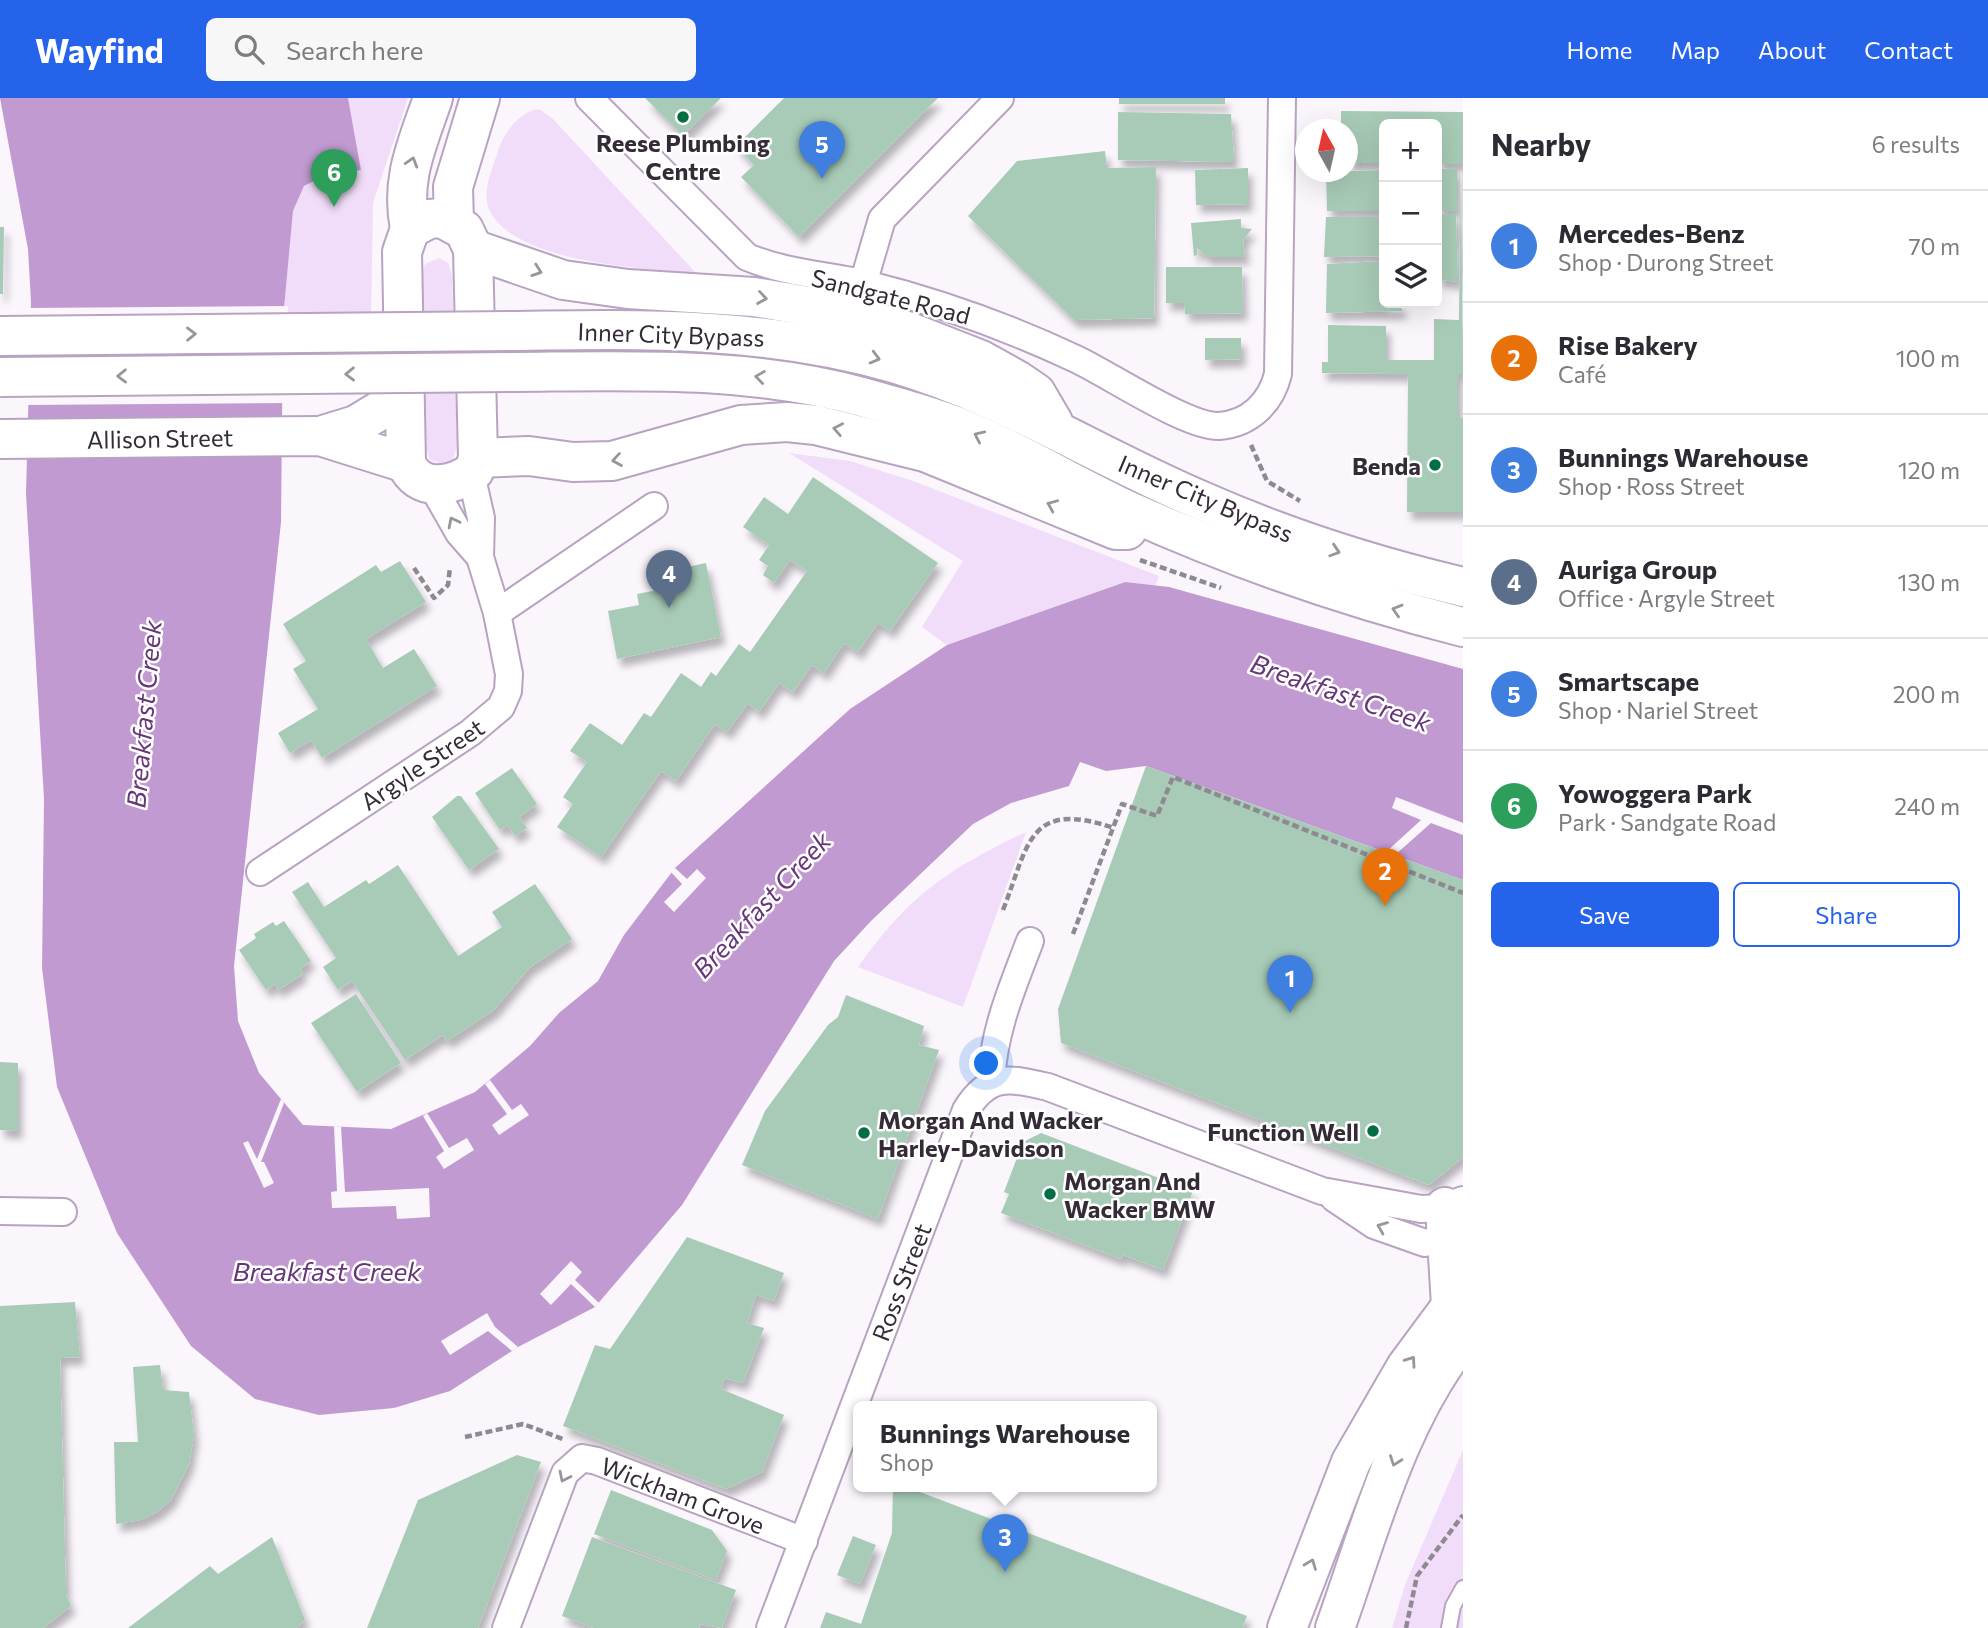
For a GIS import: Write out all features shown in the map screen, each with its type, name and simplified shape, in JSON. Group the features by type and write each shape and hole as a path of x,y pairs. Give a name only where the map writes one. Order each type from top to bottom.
{"main road":[{"path":"433,98 405,186 404,202 410,229 402,252 404,396 418,473 458,481 475,466 529,456 573,462 612,461 727,427 764,422 807,424 844,430 925,452 1116,530 1185,535"},
{"path":"475,466 464,235 453,187 484,101"},
{"path":"410,229 429,219 563,280 628,289 754,296 831,310 907,331 981,360 1017,380 1036,393 1057,430"},
{"name":"Inner City Bypass","path":"0,335 688,329 798,341 895,363 944,380 1057,430 1153,479 1238,516 1312,543 1463,587"},
{"name":"Inner City Bypass","path":"0,377 516,372 710,372 752,376 860,396 968,431 1185,535 1356,597 1463,627"},
{"name":"Allison Street","path":"0,439 320,436 356,425 404,396"},
{"name":"Allison Street","path":"320,436 418,473"},
{"path":"1335,1628 1398,1453 1427,1392 1459,1311 1455,1220"},
{"path":"1287,1628 1351,1462 1406,1367 1459,1311"}],"street":[{"name":"Sandgate Road","path":"589,98 747,257 780,269 863,284 920,298 1023,334 1118,379 1189,420 1242,428"},
{"path":"863,284 882,219 1000,98"},
{"path":"1242,428 1270,396 1278,374 1283,98"},
{"name":"Argyle Street","path":"260,872 495,713 508,691 509,674 497,613 480,557 481,518 475,466"},
{"name":"Argyle Street","path":"418,473 459,533 480,557"},
{"path":"497,613 654,506"},
{"path":"1030,941 1000,1019 992,1055 991,1083 1017,1080 1048,1087 1322,1191 1374,1225 1426,1243 1455,1220"},
{"name":"Ross Street","path":"857,1401 966,1110 978,1092 991,1083"},
{"path":"0,1211 63,1212"},
{"name":"Ross Street","path":"771,1628 853,1411"},
{"name":"Wickham Grove","path":"506,1628 565,1473 577,1460 588,1458 597,1461 804,1541"}],"lane":[{"path":"1450,1628 1453,1606 1463,1588"}],"path":[{"path":"1242,428 1267,481 1298,500"},
{"path":"414,568 433,598 449,585 451,571 447,556"},
{"path":"1138,559 1198,583 1223,589"},
{"path":"1073,934 1122,804 1157,816 1173,778 1463,892"},
{"path":"1003,910 1034,831 1048,821 1070,819 1093,821 1114,828"},
{"path":"466,1437 523,1424 561,1436 577,1460"},
{"path":"1406,1628 1417,1576 1463,1515"}],"shaded area":[{"path":"348,98 408,98 373,203 371,320 283,319 293,211 304,186 322,177 361,170"},
{"path":"539,109 552,118 696,273 581,259 549,251 522,240 500,225 487,200 487,186 493,166 503,139 512,125 524,114"},
{"path":"439,258 448,263 452,275 457,447 453,459 444,464 430,460 426,448 422,275 425,264"},
{"path":"789,453 850,461 913,481 1159,576 1155,586 1124,582 947,645 922,627 963,561"},
{"path":"1026,832 963,1007 858,967 895,921 932,887 974,859"},
{"path":"1463,1450 1463,1628 1392,1628 1405,1585"}],"water":[{"name":"Breakfast Creek","path":"0,98 348,98 361,170 322,177 304,186 293,211 283,319 281,522 234,966 238,1021 259,1073 303,1125 391,1129 475,1092 530,1046 559,1013 598,981 624,935 675,868 850,709 947,645 1125,582 1169,587 1463,669 1463,880 1146,766 1106,771 1080,762 1069,786 1011,803 973,824 871,921 834,961 682,1205 595,1307 518,1347 450,1391 394,1408 319,1415 255,1399 191,1346 117,1233 57,1087 42,968 44,799 26,494 31,302 28,249"}],"pier":[{"path":"288,306 286,403 24,405 27,308"},
{"path":"1396,797 1463,823 1463,835 1431,823 1395,855 1386,852 1421,820 1392,808"},
{"path":"675,868 687,879 697,869 706,878 674,912 664,902 682,884 671,872"},
{"path":"490,1080 512,1110 521,1104 529,1115 499,1135 492,1125 507,1114 485,1084"},
{"path":"281,1099 284,1103 261,1162 264,1162 274,1183 264,1188 243,1143 248,1141 257,1159"},
{"path":"427,1113 449,1148 467,1138 474,1150 444,1169 436,1157 444,1151 423,1116"},
{"path":"334,1126 341,1127 345,1192 429,1188 430,1217 397,1219 396,1206 332,1208 331,1192 337,1191"},
{"path":"571,1261 582,1272 575,1280 599,1303 595,1307 571,1284 551,1305 540,1294"},
{"path":"487,1313 495,1327 518,1347 512,1351 488,1331 450,1355 441,1341"}],"building":[{"name":"Reese Plumbing Centre","path":"645,98 721,98 683,136"},
{"path":"784,98 938,98 799,237 741,177 754,165 736,146"},
{"path":"1119,98 1225,98 1225,104 1119,104"},
{"path":"1341,111 1463,112 1463,164 1442,164 1442,119 1379,119 1379,163 1358,163 1358,119 1341,119"},
{"path":"1118,112 1231,114 1234,162 1118,160"},
{"path":"1105,151 1107,168 1156,167 1154,318 1074,320 968,216 1017,161"},
{"path":"1248,168 1248,204 1196,205 1195,170"},
{"path":"1457,168 1457,211 1442,211 1442,169"},
{"path":"1379,170 1379,211 1327,211 1326,182 1358,182 1358,171"},
{"path":"1461,170 1463,374 1458,374 1458,418 1463,418 1463,512 1407,512 1408,374 1322,373 1322,362 1328,362 1328,325 1386,326 1386,360 1434,360 1434,319 1459,320"},
{"path":"1442,214 1456,214 1458,282 1442,280"},
{"path":"1326,217 1379,217 1379,256 1324,257"},
{"path":"1241,219 1241,228 1252,229 1243,240 1245,257 1207,257 1197,248 1197,255 1194,256 1191,223"},
{"path":"0,227 4,227 3,294 0,294"},
{"path":"1379,261 1379,308 1402,308 1402,311 1326,313 1327,264"},
{"path":"1166,267 1242,267 1243,313 1185,314 1184,303 1166,303"},
{"path":"1205,338 1241,338 1241,359 1205,360"},
{"path":"813,477 938,563 890,631 878,623 858,652 844,643 824,673 812,665 793,692 779,683 759,712 748,703 727,732 715,724 676,781 661,771 601,857 557,827 573,804 563,797 587,762 570,751 590,723 622,745 644,713 651,717 681,673 701,687 711,672 716,676 739,644 750,652 807,571 790,560 774,583 763,575 768,566 759,560 769,545 743,527 764,497 788,514"},
{"path":"400,561 426,602 366,639 383,668 414,649 437,686 322,758 311,740 290,753 278,733 318,709 293,669 306,661 283,624 376,565 381,572"},
{"path":"706,563 721,637 617,659 608,611 639,605 637,594 673,587 669,571"},
{"path":"1146,766 1463,880 1463,1157 1429,1185 1061,1043 1058,1009"},
{"path":"512,768 537,804 519,817 527,828 515,836 507,825 500,830 475,793"},
{"path":"457,796 461,796 499,849 469,870 432,817"},
{"path":"398,865 458,956 502,927 492,912 535,884 572,939 529,968 494,1010 447,1041 443,1035 405,1060 352,981 338,990 323,967 336,958 292,892 308,882 324,907 366,880 369,884"},
{"path":"284,921 311,961 300,969 303,974 278,990 275,984 266,990 239,950 256,938 254,934 273,922 276,926"},
{"path":"356,994 401,1063 357,1092 311,1023"},
{"path":"846,995 924,1026 919,1045 939,1050 878,1219 742,1165 765,1111 828,1025 838,1017"},
{"path":"0,1062 18,1063 18,1131 0,1130"},
{"path":"1041,1133 1193,1191 1163,1270 1123,1255 1121,1259 1001,1213 1009,1194 1004,1192 1023,1142"},
{"path":"687,1237 784,1273 774,1301 756,1295 747,1323 764,1328 743,1383 724,1378 721,1389 784,1415 762,1472 726,1489 563,1426 595,1345 610,1349"},
{"path":"75,1302 80,1357 60,1358 66,1594 71,1606 43,1628 0,1628 0,1306"},
{"path":"160,1365 163,1390 189,1392 194,1436 189,1464 171,1500 157,1512 140,1520 116,1524 114,1442 138,1442 133,1367"},
{"path":"517,1455 541,1462 478,1628 367,1628 418,1500"},
{"path":"611,1490 712,1530 727,1551 716,1580 594,1534"},
{"path":"893,1492 920,1492 1247,1616 1242,1628 820,1628 826,1612 861,1624 892,1533"},
{"path":"853,1536 876,1545 860,1584 837,1575"},
{"path":"272,1537 305,1620 296,1628 128,1628 210,1566 218,1574"},
{"path":"592,1537 736,1590 722,1628 700,1624 699,1628 594,1628 562,1616"}],"place":[{"name":"Reese Plumbing Centre","path":"683,117"},
{"name":"Smartscape","path":"822,179"},
{"name":"Yowoggera Park","path":"334,207"},
{"name":"Benda","path":"1435,465"},
{"name":"Auriga Group","path":"669,608"},
{"name":"Rise Bakery","path":"1385,906"},
{"name":"Mercedes-Benz","path":"1290,1013"},
{"name":"Function Well","path":"1373,1131"},
{"name":"Morgan And Wacker Harley-Davidson","path":"864,1133"},
{"name":"Morgan And Wacker BMW","path":"1050,1194"},
{"name":"Bunnings Warehouse","path":"1005,1572"}]}
